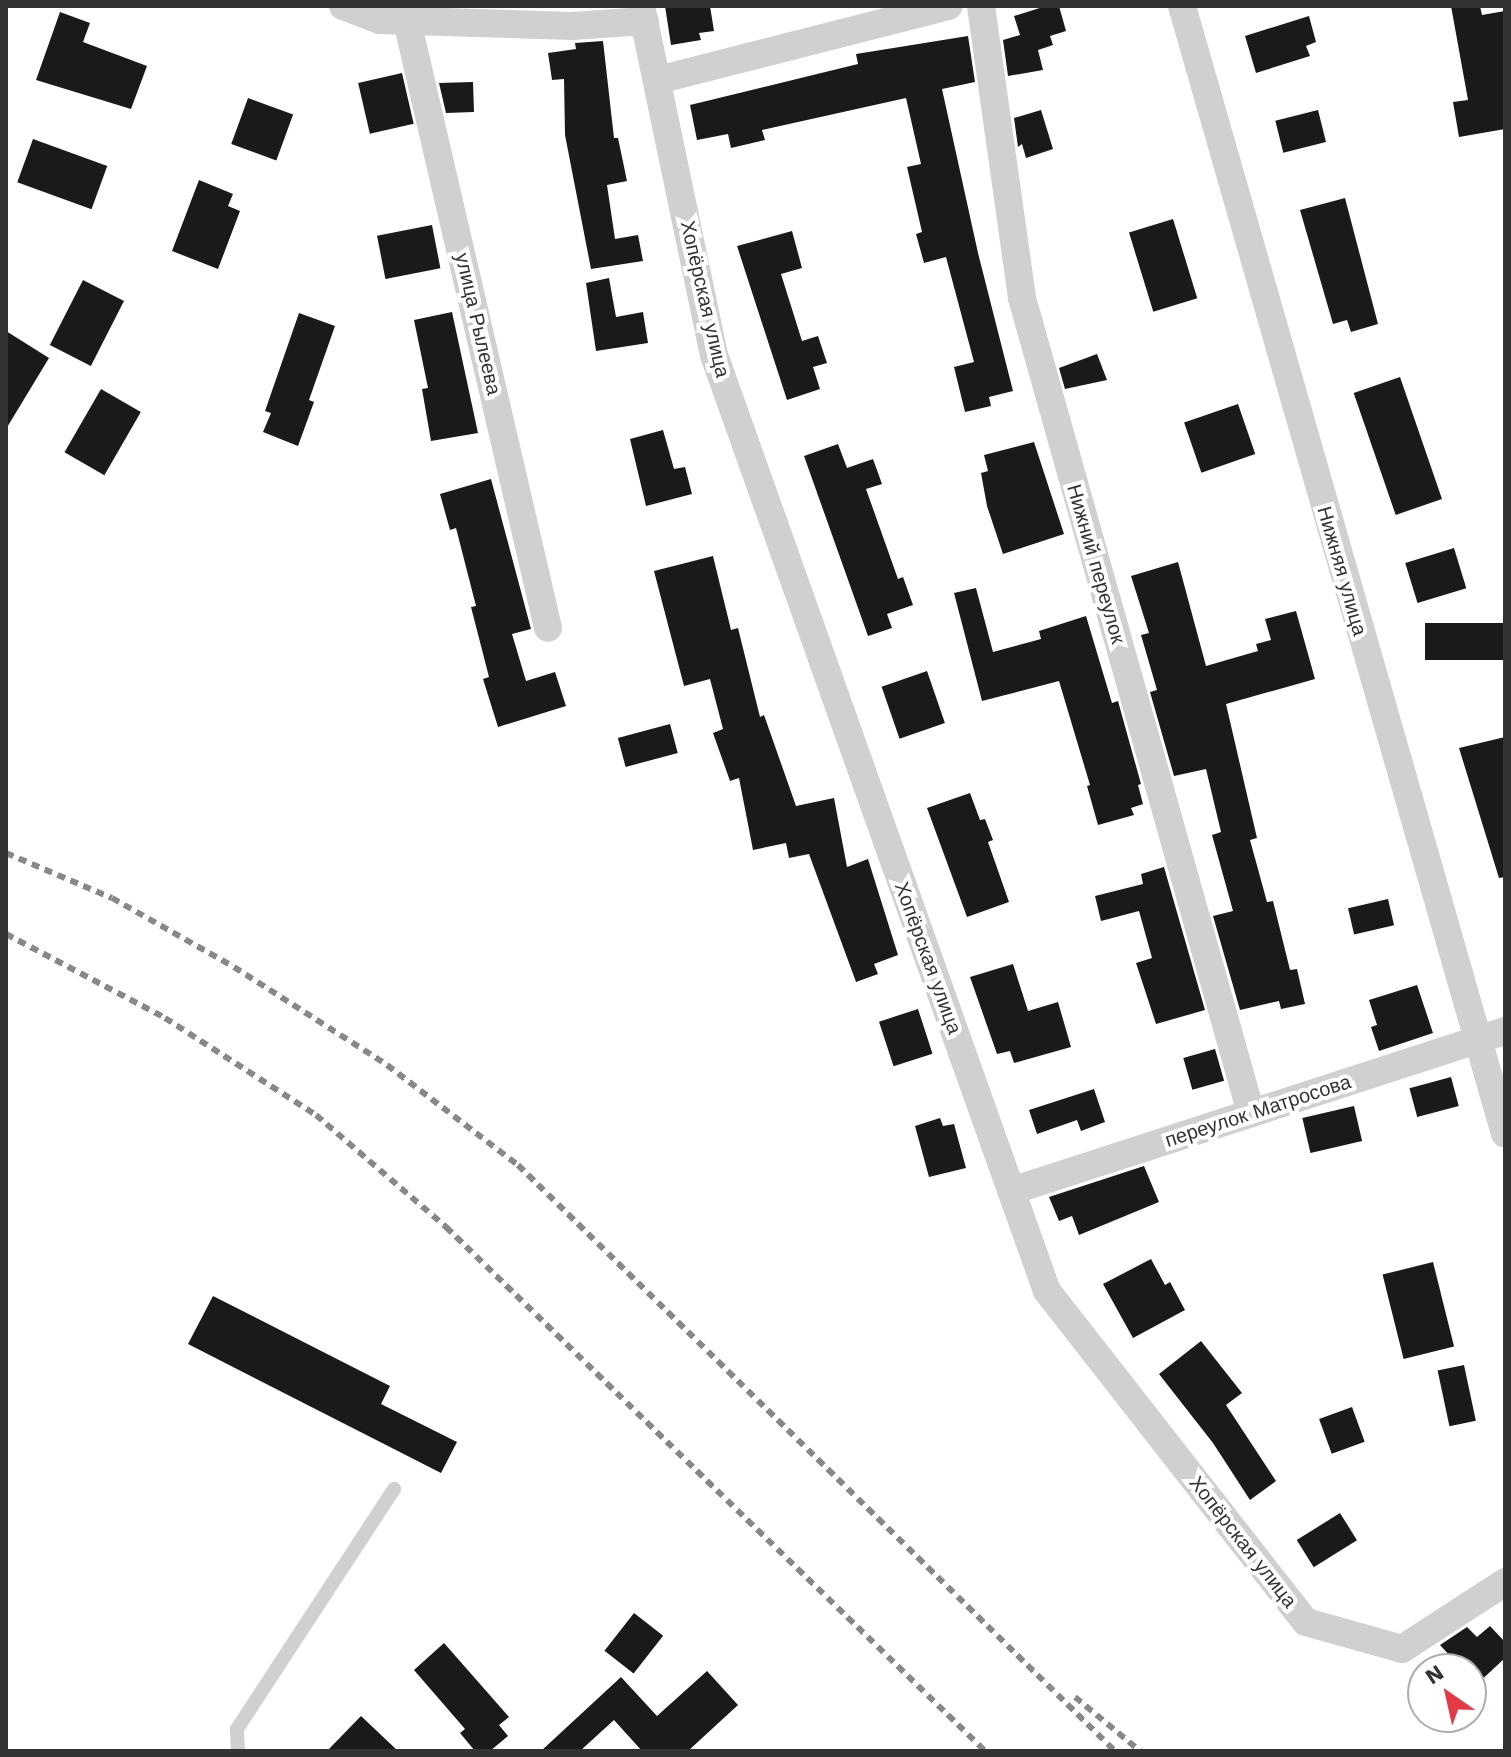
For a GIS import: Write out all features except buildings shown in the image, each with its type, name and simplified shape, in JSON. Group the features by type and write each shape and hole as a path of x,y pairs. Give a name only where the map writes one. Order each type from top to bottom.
{"street":[{"path":"343,6 379,20 572,26 643,14"},
{"path":"658,80 876,14 949,6"},
{"name":"Нижний переулок","path":"981,6 1022,298 1251,1113"},
{"name":"Нижняя улица","path":"1182,6 1475,1041 1505,1134"},
{"name":"Хопёрская улица","path":"643,14 714,355 1047,1291 1306,1622 1402,1649 1505,1582"},
{"name":"улица Рылеева","path":"407,21 548,628"},
{"name":"переулок Матросова","path":"1011,1191 1505,1031"}],"lane":[{"path":"238,1751 237,1729 394,1489"}],"railway":[{"path":"6,853 112,898 234,967 387,1065 518,1165 1115,1751"},
{"path":"6,934 165,1018 316,1115 446,1227 985,1751"},
{"path":"1075,1697 1140,1751"}]}
